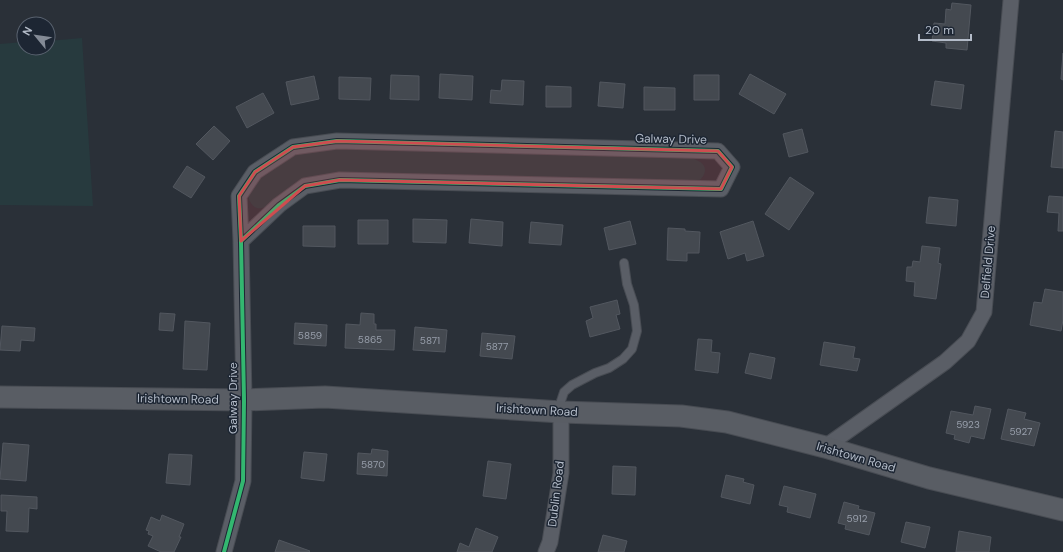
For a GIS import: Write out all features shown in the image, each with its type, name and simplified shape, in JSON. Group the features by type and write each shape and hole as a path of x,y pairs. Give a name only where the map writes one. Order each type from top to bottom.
{"street":[{"name":"Delfield Drive","path":"825,447 945,362 968,341 984,312 1011,0"},
{"name":"Galway Drive","path":"224,552 243,481 244,400 239,196 255,172 293,147 337,141 718,150 732,167 721,189 340,180 305,186 279,205 241,241"},
{"name":"Irishtown Road","path":"0,397 244,400 325,397 561,412 681,416 727,422 825,447 930,478 1063,510"},
{"name":"Dublin Road","path":"546,552 550,542 561,473 561,412"}],"lane":[{"path":"561,412 561,401 564,392 572,385 609,368 623,359 632,348 637,331 634,305 627,284 624,263"}],"highlighted area":[{"path":"337,141 718,151 732,167 721,189 340,180 305,186 241,241 239,196 255,172 293,147"}],"green space":[{"path":"82,38 93,206 0,205 0,44 16,43 16,56 56,56 56,40"},
{"path":"341,147 691,158 703,164 705,171 702,178 698,182 338,173 307,179 266,207 254,207 252,204 249,197 250,190 260,177 275,166 300,153"}],"building":[{"path":"952,3 971,5 967,50 946,48 946,43 932,41 934,23 945,24 946,9 951,10"},
{"path":"1063,53 1063,80 1061,79"},
{"path":"440,74 473,76 472,100 439,98"},
{"path":"750,74 786,94 774,114 739,94"},
{"path":"391,75 419,76 419,100 390,99"},
{"path":"694,75 719,75 719,100 694,100"},
{"path":"314,76 319,99 291,105 286,82"},
{"path":"339,77 371,78 370,100 339,99"},
{"path":"502,80 524,81 523,105 490,103 491,90 501,91"},
{"path":"935,81 964,85 961,109 931,105"},
{"path":"600,82 625,84 623,108 598,106"},
{"path":"546,86 571,87 571,107 546,107"},
{"path":"644,87 675,88 675,110 644,110"},
{"path":"263,93 274,113 247,128 236,107"},
{"path":"214,126 230,141 213,160 196,144"},
{"path":"802,129 808,152 789,157 783,134"},
{"path":"1055,131 1063,132 1063,168 1051,167"},
{"path":"187,166 205,177 191,198 173,187"},
{"path":"790,177 814,193 789,230 765,214"},
{"path":"1049,196 1063,197 1063,231 1058,231 1059,213 1047,212"},
{"path":"929,197 958,200 956,226 926,223"},
{"path":"413,219 447,220 446,243 413,242"},
{"path":"471,219 503,222 502,246 469,243"},
{"path":"358,220 388,220 388,244 358,244"},
{"path":"630,221 636,244 609,250 604,228"},
{"path":"753,221 764,256 747,261 745,253 728,259 720,232"},
{"path":"531,222 563,225 561,245 529,243"},
{"path":"303,226 335,226 335,247 303,246"},
{"path":"668,228 700,232 699,253 687,253 687,261 667,260"},
{"path":"922,246 940,248 938,263 941,264 936,299 914,296 915,282 906,281 907,267 912,267 913,261 920,262"},
{"path":"1045,289 1063,292 1063,320 1061,331 1030,325 1034,302 1042,303"},
{"path":"617,300 620,314 616,315 620,329 590,337 586,321 593,318 590,307"},
{"path":"160,313 175,314 173,331 159,330"},
{"path":"361,313 374,314 374,324 376,324 376,330 395,330 394,350 345,348 346,324 360,325"},
{"path":"185,321 210,323 207,370 183,369"},
{"path":"295,323 327,325 326,346 294,344"},
{"path":"2,326 35,328 34,341 21,340 20,351 0,350"},
{"path":"415,327 447,330 445,352 413,350"},
{"path":"482,333 515,336 512,359 480,356"},
{"path":"698,339 712,340 711,352 720,353 718,373 695,370"},
{"path":"824,342 855,347 853,358 860,359 857,371 820,365"},
{"path":"750,353 775,358 771,379 745,373"},
{"path":"975,406 991,409 984,439 971,436 969,443 954,439 955,435 946,433 951,411 973,415"},
{"path":"1008,409 1026,413 1024,419 1040,423 1034,446 1001,439"},
{"path":"3,443 29,445 26,481 0,479"},
{"path":"372,449 388,451 387,476 357,474 358,453 371,454"},
{"path":"304,452 327,454 324,481 301,478"},
{"path":"169,454 192,455 190,485 166,483"},
{"path":"488,461 511,464 506,499 483,496"},
{"path":"613,466 636,467 635,495 612,494"},
{"path":"726,475 744,479 743,482 754,485 750,504 721,497"},
{"path":"784,486 816,494 810,518 787,512 788,507 779,505"},
{"path":"1,495 37,497 37,509 29,508 28,532 6,531 7,511 1,511"},
{"path":"844,502 859,506 858,509 875,513 869,535 845,529 846,525 838,523"},
{"path":"162,515 184,524 179,537 181,537 174,552 161,552 148,546 153,536 148,534 149,531 146,530 151,517 160,521"},
{"path":"906,522 930,527 925,548 901,542"},
{"path":"476,528 498,537 492,552 457,552 460,543 469,547"},
{"path":"959,531 991,537 989,552 956,552"},
{"path":"603,535 627,541 624,552 598,552"},
{"path":"279,540 310,551 275,552"}],"cycle path":[{"path":"224,552 243,481 244,400 239,196 255,172 293,147 337,141 718,151 732,167 721,189 340,180 305,186 279,205 241,241"}]}
